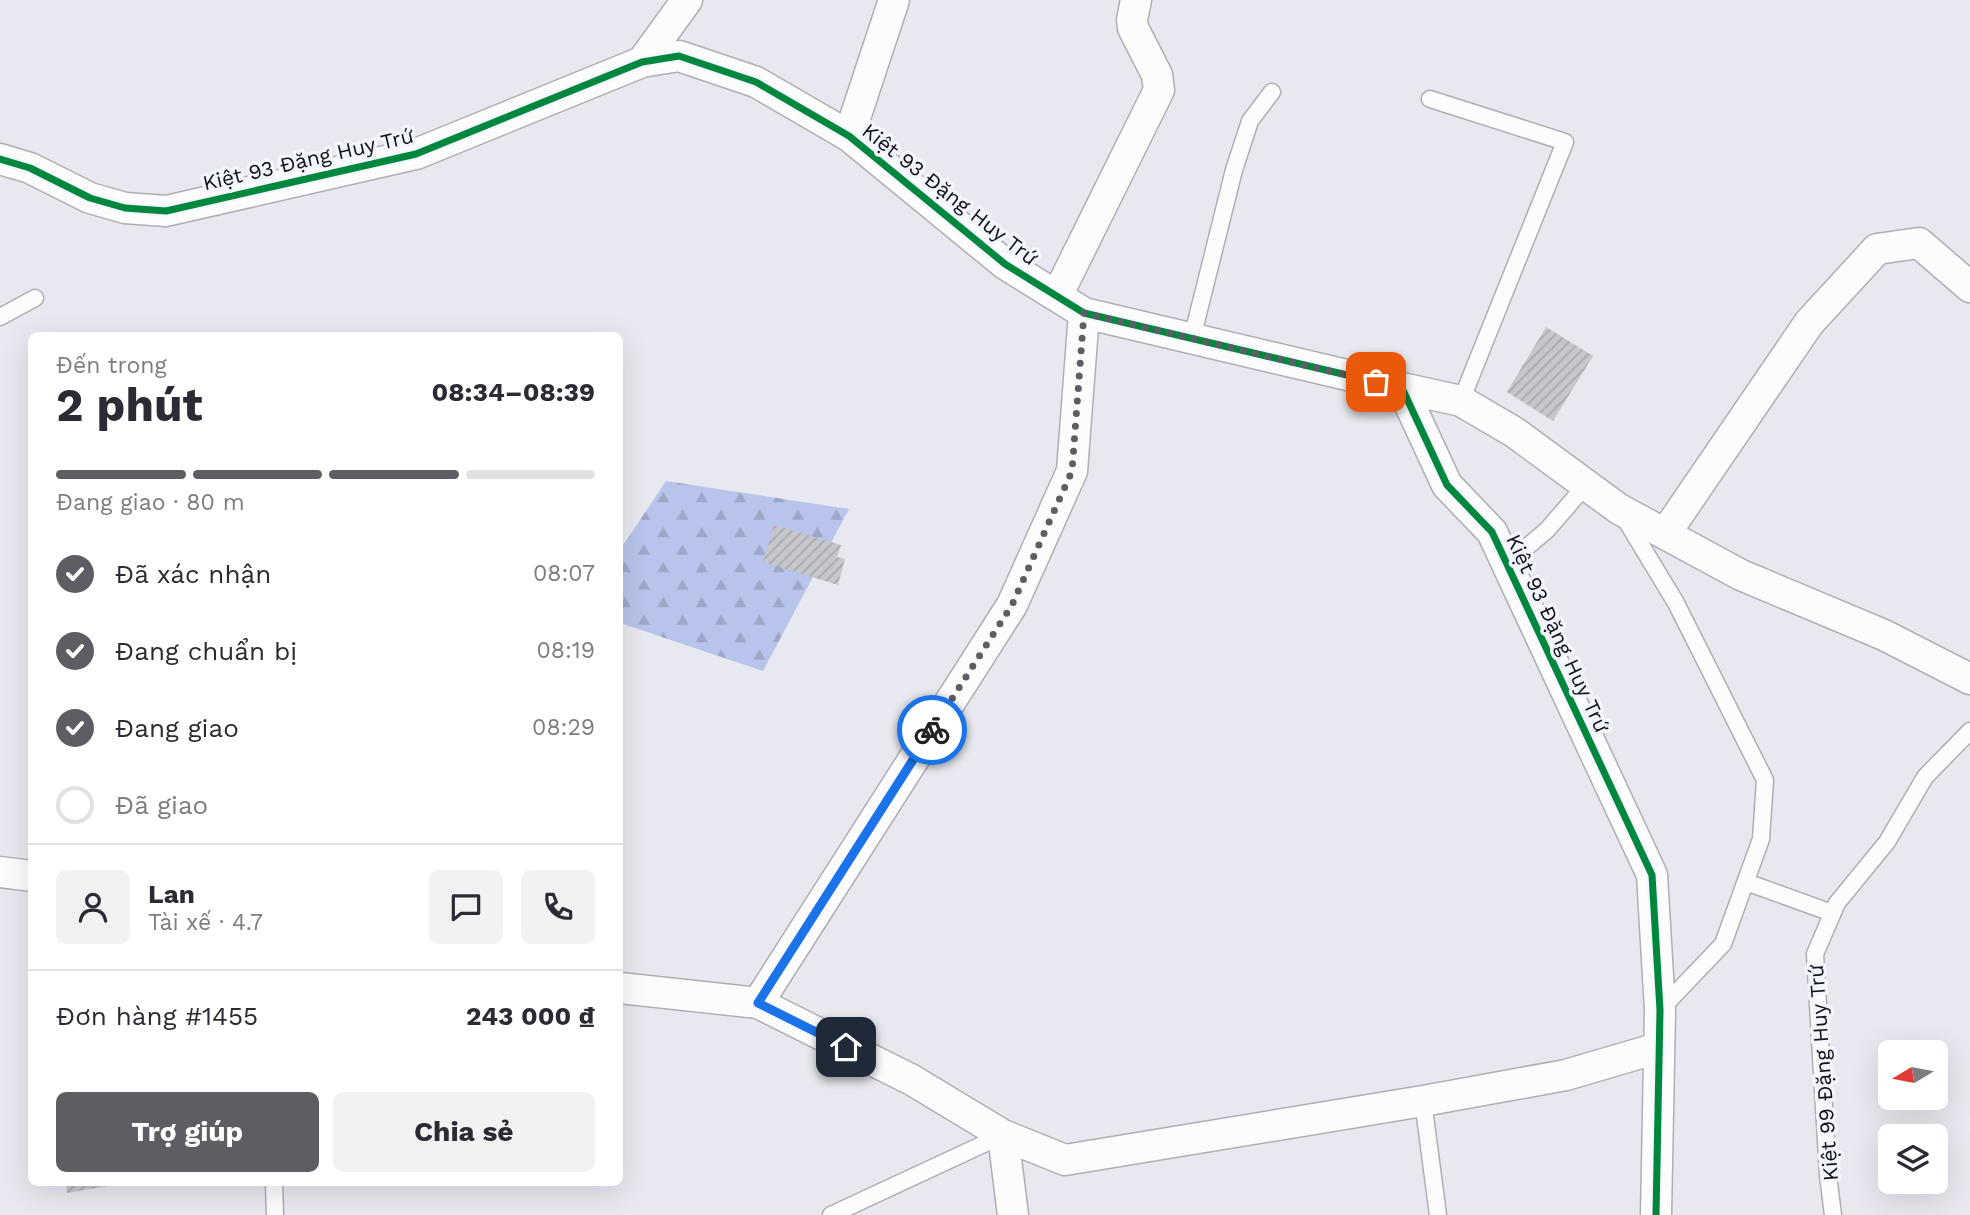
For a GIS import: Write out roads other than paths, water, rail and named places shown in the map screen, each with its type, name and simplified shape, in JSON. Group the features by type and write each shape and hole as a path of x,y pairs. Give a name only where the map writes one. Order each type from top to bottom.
{"street":[{"path":"642,62 687,0"},
{"path":"849,135 894,0"},
{"path":"1057,296 1159,90 1157,75 1133,28 1136,0"},
{"name":"Kiệt 93 Đặng Huy Trứ","path":"0,159 30,168 90,198 125,208 166,211 416,154 642,62 679,55 756,82 849,135 1004,264 1084,313 1402,388 1447,485 1492,532 1652,875 1660,1010 1656,1215"},
{"path":"1665,534 1809,323 1877,249 1919,243 1970,287"},
{"path":"758,1003 1012,605 1072,471 1084,313"},
{"path":"1402,388 1461,401 1514,432 1619,509 1741,575 1884,635 1970,679"},
{"path":"0,872 28,876"},
{"path":"623,988 758,1003 912,1080 1003,1135 1065,1160 1566,1075 1658,1048"},
{"path":"1003,1135 1013,1215"}],"lane":[{"path":"1192,338 1234,170 1250,121 1272,92"},
{"path":"1430,99 1565,142 1461,401"},
{"path":"0,317 35,298"},
{"path":"1507,564 1547,530 1586,485"},
{"path":"1619,509 1676,603 1765,780 1761,839 1723,944 1660,1010"},
{"name":"Kiệt 99 Đặng Huy Trứ","path":"1833,1215 1828,1175 1815,954 1837,903 1887,842 1925,777 1970,731"},
{"path":"1746,881 1832,913"},
{"path":"1423,1101 1438,1215"},
{"path":"831,1215 849,1211 1003,1135"},
{"path":"274,1186 275,1215"}]}
